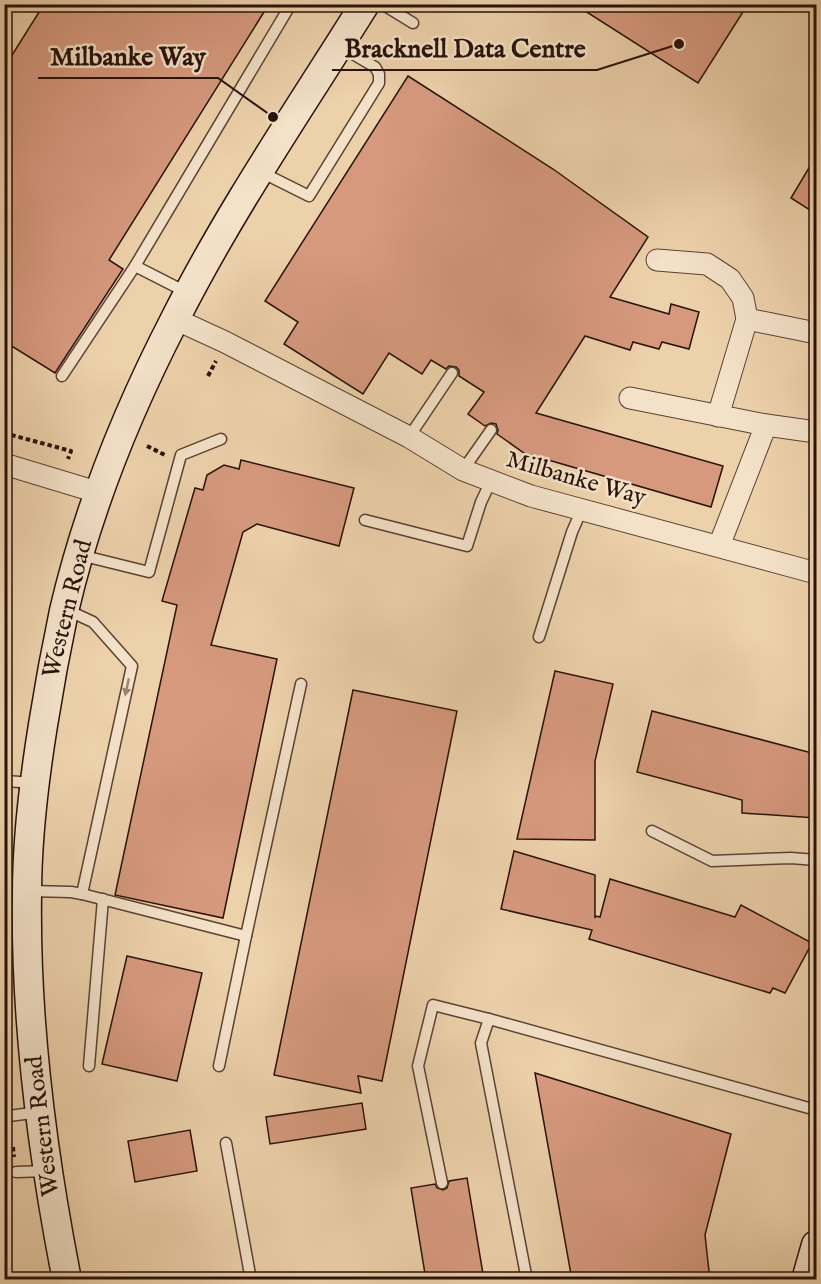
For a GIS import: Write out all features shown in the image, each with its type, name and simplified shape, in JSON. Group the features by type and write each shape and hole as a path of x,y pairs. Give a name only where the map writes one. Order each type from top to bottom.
{"street":[{"name":"Western Road","path":"67,1280 52,1208 39,1112 29,999 27,891 34,783 65,610 100,493 131,412 175,319 218,241 365,4"},
{"path":"657,260 707,264 730,279 743,298 747,319 718,416"},
{"name":"Milbanke Way","path":"175,319 225,342 409,437 463,470 490,481 531,496 816,573"},
{"path":"747,319 816,333"},
{"path":"630,399 766,425 816,432"},
{"path":"719,546 766,425"},
{"path":"4,464 100,493"},
{"path":"806,1280 816,1245"}],"lane":[{"path":"62,376 135,266 291,4"},
{"path":"382,4 413,23"},
{"path":"260,172 309,196 379,83 379,74 375,67 339,46"},
{"path":"135,266 189,293"},
{"path":"409,437 452,373"},
{"path":"463,470 491,430"},
{"path":"80,555 149,572 181,455 221,439"},
{"path":"365,520 467,546 480,502 490,481"},
{"path":"539,637 572,532 582,509"},
{"path":"65,610 93,622 132,666 82,894"},
{"path":"219,1066 301,684"},
{"path":"5,781 34,783"},
{"path":"652,831 712,861 791,858 816,860"},
{"path":"27,891 82,894 246,936"},
{"path":"89,1066 103,899"},
{"path":"442,1183 418,1066 433,1005 816,1110"},
{"path":"489,1019 481,1043 527,1280"},
{"path":"9,1116 39,1112"},
{"path":"226,1143 251,1280"},
{"path":"16,1172 48,1171"}],"path":[{"path":"4,433 71,451 69,458"}],"building":[{"path":"44,4 269,4 109,260 123,269 55,373 5,342 4,337 4,68"},
{"path":"574,4 748,4 698,83"},
{"path":"408,76 553,169 648,237 610,297 669,314 671,304 699,312 689,349 662,342 659,349 633,342 630,350 585,336 536,413 723,466 711,507 524,453 497,434 496,424 491,423 485,426 468,414 484,392 459,376 459,370 456,367 449,366 446,369 431,360 422,374 389,353 363,394 284,344 298,322 265,301"},
{"path":"816,156 816,214 791,198"},
{"path":"241,460 354,488 339,546 257,524 243,532 211,645 277,659 223,918 115,895 177,605 162,601 195,488 203,490 207,475 224,465 239,469"},
{"path":"555,671 613,684 595,761 595,840 517,839"},
{"path":"353,690 457,711 382,1081 358,1076 361,1093 274,1075"},
{"path":"652,711 812,753 812,760 816,760 816,818 742,813 742,800 637,772"},
{"path":"514,851 595,875 595,918 600,917 610,879 735,917 741,905 812,943 785,993 773,988 770,993 589,939 592,930 501,909"},
{"path":"127,956 202,973 177,1081 102,1064"},
{"path":"535,1073 731,1134 705,1235 710,1280 572,1280"},
{"path":"362,1103 366,1129 270,1144 266,1117"},
{"path":"190,1130 197,1171 135,1182 128,1141"},
{"path":"467,1178 484,1280 426,1280 411,1188 435,1184 437,1188 443,1190 447,1188 449,1181"}],"place":[{"name":"Bracknell Data Centre","path":"679,44"},
{"name":"Milbanke Way","path":"273,117"}]}
